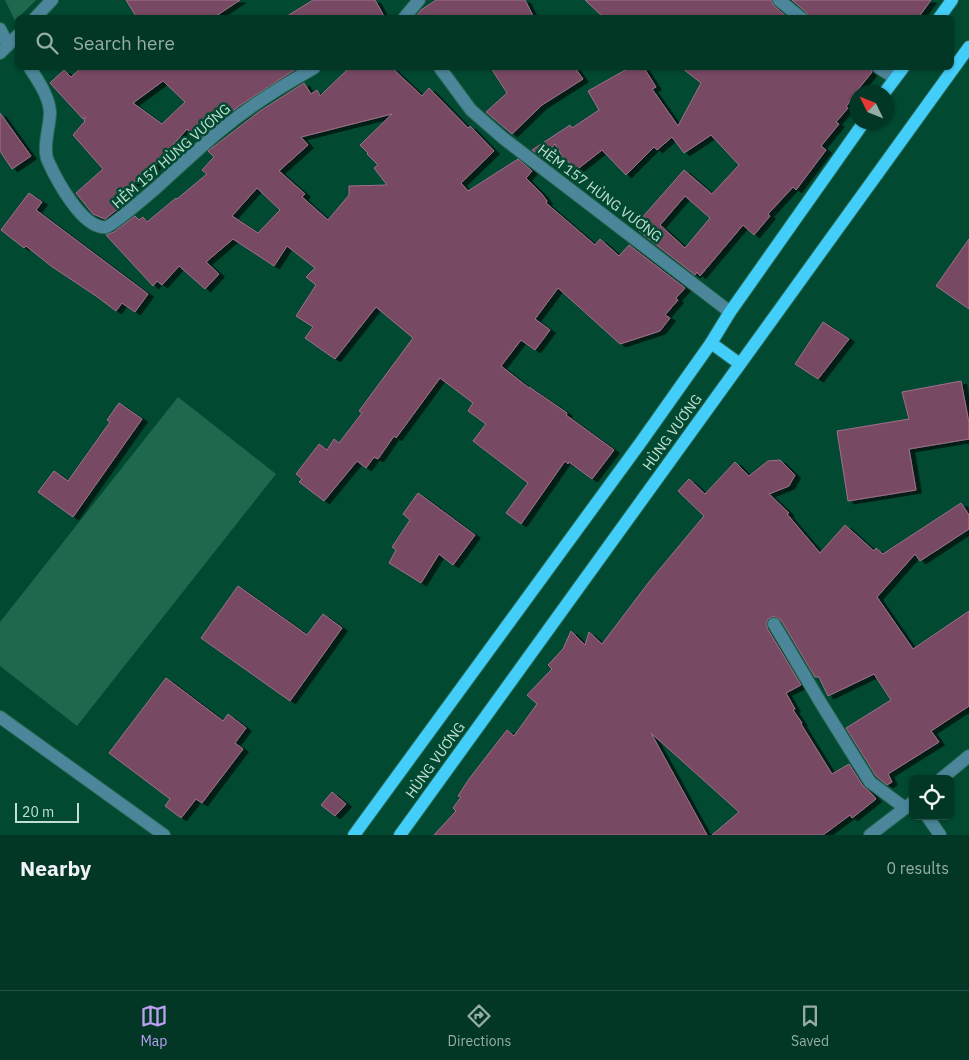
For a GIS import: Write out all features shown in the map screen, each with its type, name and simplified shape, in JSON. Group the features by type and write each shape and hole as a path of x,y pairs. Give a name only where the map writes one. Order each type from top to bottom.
{"main road":[{"path":"942,15 952,0"},
{"name":"HÙNG VƯƠNG","path":"954,68 969,47"},
{"name":"HÙNG VƯƠNG","path":"400,835 952,70"},
{"path":"890,85 899,73"},
{"name":"HÙNG VƯƠNG","path":"354,835 642,442 711,343 730,312 858,130"},
{"path":"711,343 740,364"}],"street":[{"path":"38,15 52,0"},
{"path":"406,15 419,0"},
{"path":"779,0 797,15"},
{"path":"0,29 11,44"},
{"name":"HẺM 157 HÙNG VƯƠNG","path":"31,70 43,90 50,110 49,130 45,147 46,159 68,197 87,220 98,226 106,227 114,224 128,210 152,192 223,128 264,99 311,70"},
{"name":"HẺM 157 HÙNG VƯƠNG","path":"441,70 471,110 503,138 730,312"},
{"path":"886,70 899,73"},
{"path":"774,624 870,782 909,805 870,835"},
{"path":"0,717 164,835"},
{"path":"946,775 969,756"},
{"path":"930,820 940,835"}],"green space":[{"path":"5,0 36,0 21,15 15,15 15,21"},
{"path":"178,397 276,474 77,726 0,666 0,622"}],"building":[{"path":"126,0 240,0 218,15 135,15"},
{"path":"313,0 375,0 383,15 289,15"},
{"path":"436,0 525,0 532,15 417,15 421,10"},
{"path":"585,0 771,0 774,6 784,15 601,15"},
{"path":"792,0 931,0 920,15 808,15"},
{"path":"64,70 71,77 79,70 294,70 239,106 197,140 187,129 145,177 142,175 118,197 124,204 105,219 93,214 76,193 103,169 73,135 85,121 86,117 83,119 50,83","holes":["163,81 185,102 162,124 133,103"]},
{"path":"347,70 394,70 422,96 429,88 468,128 470,126 494,151 461,183 468,191 518,159 532,171 526,178 541,193 547,201 546,203 595,245 600,239 619,256 629,245 685,288 676,298 678,300 665,315 670,318 660,331 620,344 558,288 535,319 550,330 535,350 521,340 501,366 529,388 567,413 566,415 614,450 592,479 565,461 521,524 506,513 528,483 473,441 486,424 468,411 473,403 440,378 396,438 394,436 378,459 374,457 366,468 357,461 324,501 299,482 302,479 296,474 319,444 327,450 334,439 339,443 362,413 359,411 413,338 376,307 335,359 305,338 313,327 296,316 316,285 306,277 315,268 287,246 274,266 233,239 206,262 219,274 205,289 179,266 162,285 157,281 153,286 106,235 114,232 135,216 139,220 143,217 147,222 177,199 207,174 202,170 214,157 208,151 260,111 304,83 311,94 317,90 320,96","holes":["392,114 360,145 378,165 374,168 387,185 349,186 349,195 328,220 302,197 305,194 279,171 308,145 301,137","257,188 280,210 258,233 232,216"]},
{"path":"492,70 576,70 583,79 542,105 512,134 486,112 507,93"},
{"path":"625,70 645,70 656,87 652,89 678,126 701,83 685,70 872,70 872,72 862,85 849,85 849,102 846,107 848,108 836,122 839,124 821,146 826,150 796,190 793,187 768,214 770,216 754,235 743,225 700,276 697,272 695,275 636,227 684,170 712,194 739,165 711,135 684,153 672,137 657,150 654,147 626,175 602,150 575,171 567,160 565,161 555,144 543,158 532,150 570,125 572,128 599,110 588,91","holes":["685,196 710,218 685,248 660,225"]},
{"path":"0,113 31,156 12,169 0,151"},
{"path":"29,193 42,202 36,210 148,294 135,312 122,303 116,311 1,230"},
{"path":"969,239 969,309 936,286"},
{"path":"823,322 849,339 818,379 795,364"},
{"path":"961,381 969,423 969,439 909,449 916,490 848,501 837,431 909,419 902,392"},
{"path":"119,403 142,419 73,517 38,492 54,471 68,481 110,422 107,420"},
{"path":"780,460 795,475 789,486 769,494 789,513 787,514 820,553 845,525 874,551 876,548 883,554 961,503 969,515 969,529 920,561 915,554 877,597 913,649 969,611 969,706 931,731 939,742 888,774 892,782 887,785 876,776 846,728 891,700 874,674 828,696 819,677 815,677 781,620 773,616 767,620 767,628 801,685 786,693 795,709 793,710 832,774 849,764 863,786 876,799 852,818 850,815 823,835 712,835 739,812 651,733 707,835 434,835 456,811 453,808 461,797 458,796 507,730 514,736 537,704 527,695 552,669 548,665 563,649 571,631 585,645 589,632 602,644 649,582 704,516 678,491 689,479 705,494 735,462 749,476 768,461"},
{"path":"418,493 475,535 453,565 439,554 421,583 389,563 396,550 392,547 410,520 403,514"},
{"path":"238,586 307,635 323,614 342,628 290,701 201,638"},
{"path":"166,678 223,721 228,714 246,728 235,743 243,749 202,803 196,799 181,818 165,806 170,799 109,753"},
{"path":"332,792 346,804 335,816 321,805"}]}
